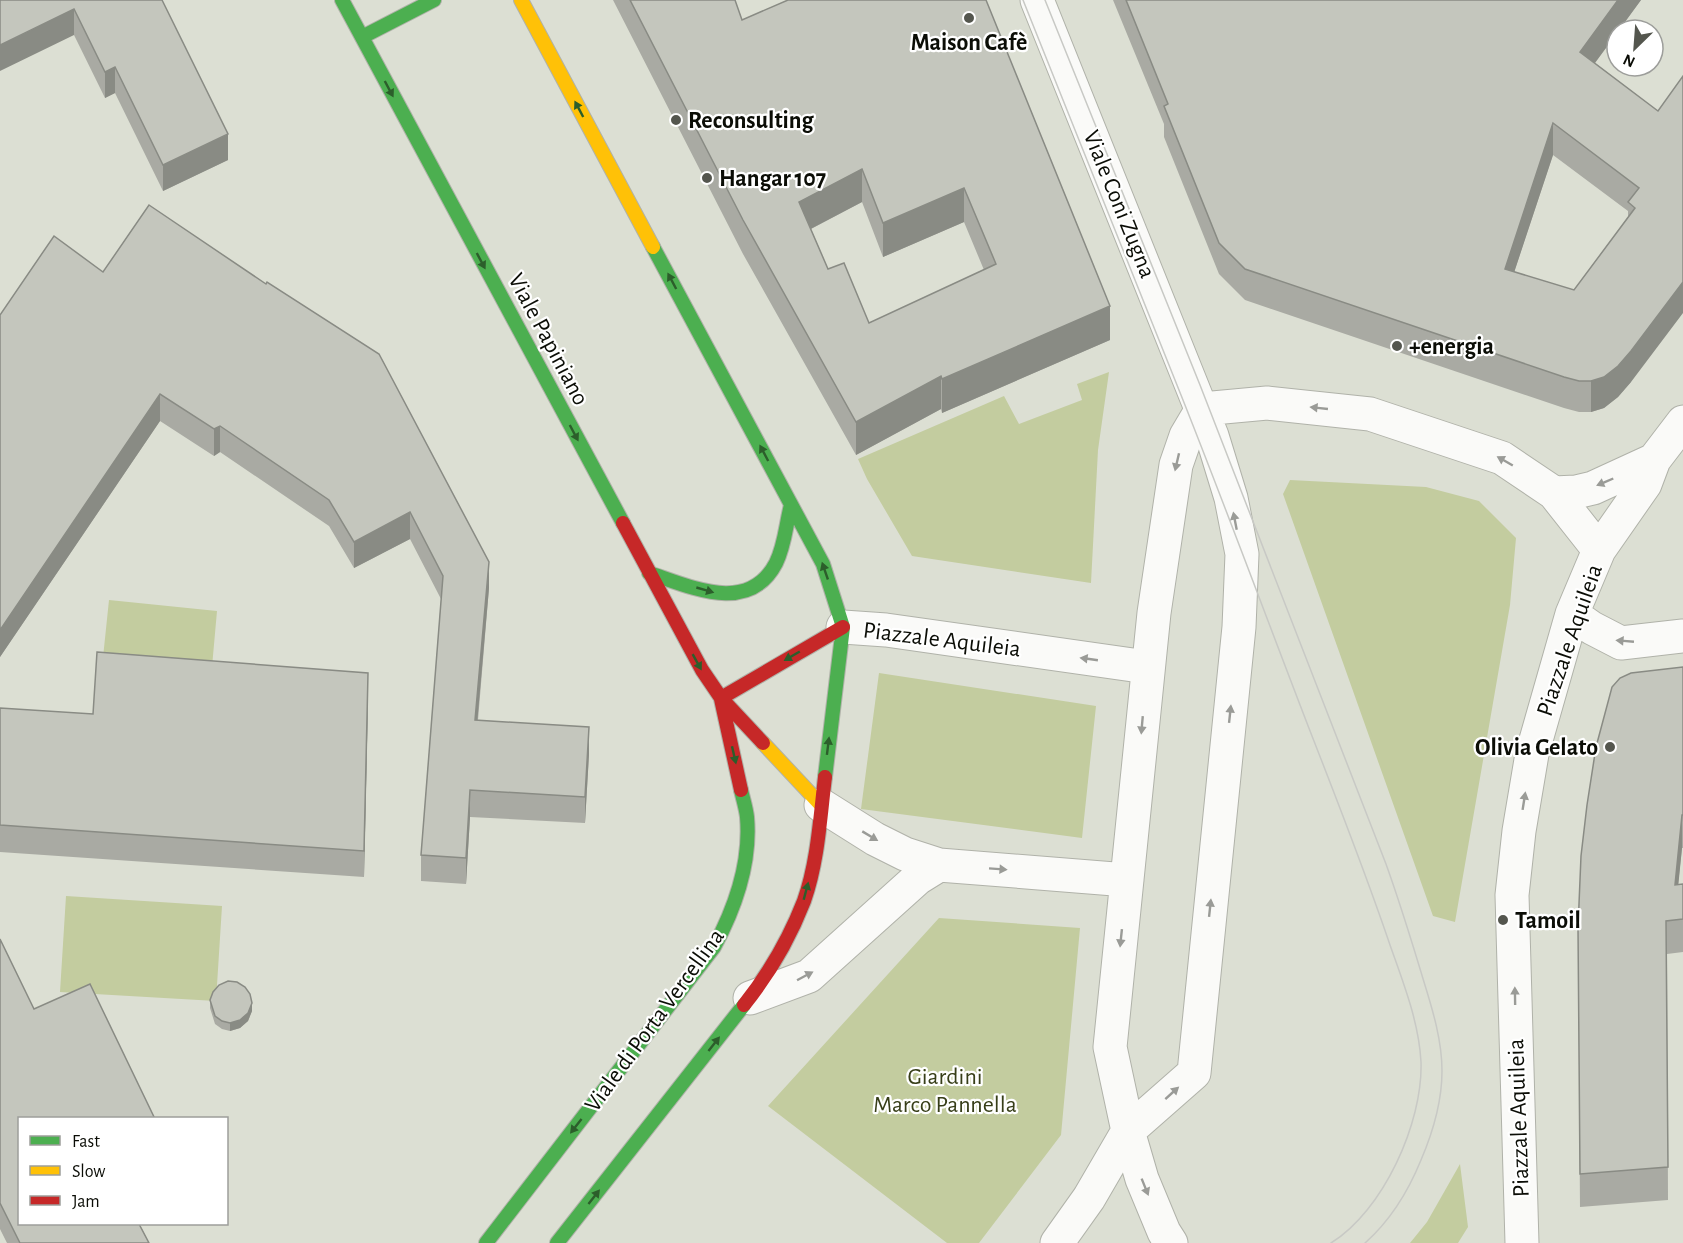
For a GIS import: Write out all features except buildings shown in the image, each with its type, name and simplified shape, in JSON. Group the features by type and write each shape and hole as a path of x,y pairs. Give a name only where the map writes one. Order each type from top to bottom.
{"main road":[{"name":"Viale Papiniano","path":"342,0 649,573 702,670 721,698"},
{"path":"362,37 434,0"},
{"path":"521,0 823,564 843,627 816,851 804,900 782,948 750,998 557,1243"},
{"path":"649,573 719,594 732,595 759,585 776,563 791,505"},
{"name":"Piazzale Aquileia","path":"721,698 843,627"},
{"path":"721,698 821,805"},
{"name":"Viale di Porta Vercellina","path":"486,1243 714,947 723,930 739,888 746,850 747,817 721,698"}],"street":[{"name":"Viale Coni Zugna","path":"1037,0 1202,409"},
{"name":"Piazzale Aquileia","path":"1202,409 1267,403 1370,414 1502,458 1554,493 1599,550 1572,614 1532,754 1519,831 1512,895 1521,1243"},
{"path":"1171,1243 1164,1232 1142,1179 1128,1131 1110,1047 1147,667 1176,465 1186,436 1202,409"},
{"path":"1057,1243 1089,1198 1128,1131 1194,1073 1239,627 1242,554 1231,498 1202,409"},
{"path":"1599,550 1645,484 1654,460 1683,422"},
{"path":"1554,493 1576,492 1593,488 1654,460"},
{"path":"1572,614 1592,628 1621,643 1683,636"},
{"name":"Piazzale Aquileia","path":"843,627 886,630 1147,667"},
{"path":"821,805 875,839 905,854 939,865 1127,880"},
{"path":"750,998 809,976 918,878 939,865"}],"green space":[{"path":"1109,372 1098,450 1091,583 912,556 867,479 858,459 1004,396 1019,424 1082,400 1077,384"},
{"path":"1290,480 1426,487 1479,501 1516,538 1510,605 1455,922 1433,916 1283,494"},
{"path":"109,600 217,611 211,678 102,667"},
{"path":"879,673 1096,706 1082,838 861,809"},
{"path":"66,896 222,906 216,1001 60,992"},
{"name":"Giardini Marco Pannella","path":"939,918 1080,928 1061,1135 979,1243 947,1243 768,1106"},
{"path":"1460,1164 1468,1227 1458,1243 1410,1243 1427,1222"}],"tram line":[{"path":"1023,0 1231,522 1362,866 1414,1017 1420,1047 1420,1086 1407,1138 1383,1188 1350,1229 1331,1243"},
{"path":"1045,0 1200,385 1386,864 1434,1015 1439,1037 1442,1071 1439,1105 1433,1128 1421,1160 1404,1194 1391,1215 1365,1243"}],"traffic: fast":[{"path":"342,0 623,523"},
{"path":"362,37 434,0"},
{"path":"653,247 823,564 843,627 825,777"},
{"path":"649,573 683,585 718,593 735,593 751,588 765,579 776,563 791,505"},
{"path":"486,1243 714,947 729,917 744,868 748,834 741,790"},
{"path":"557,1243 744,1005"}],"traffic: slow":[{"path":"521,0 653,247"},
{"path":"763,743 821,805"}],"traffic: jam":[{"path":"623,523 702,670 721,698 763,743"},
{"path":"721,698 843,627"},
{"path":"721,699 741,790"},
{"path":"744,1005 778,955 804,901 815,855 825,777"}],"place":[{"name":"Maison Cafè","path":"969,18"},
{"name":"Reconsulting","path":"676,120"},
{"name":"Hangar 107","path":"707,178"},
{"name":"+energia","path":"1397,346"},
{"name":"Olivia Gelato","path":"1610,747"},
{"name":"Tamoil","path":"1503,920"}]}
